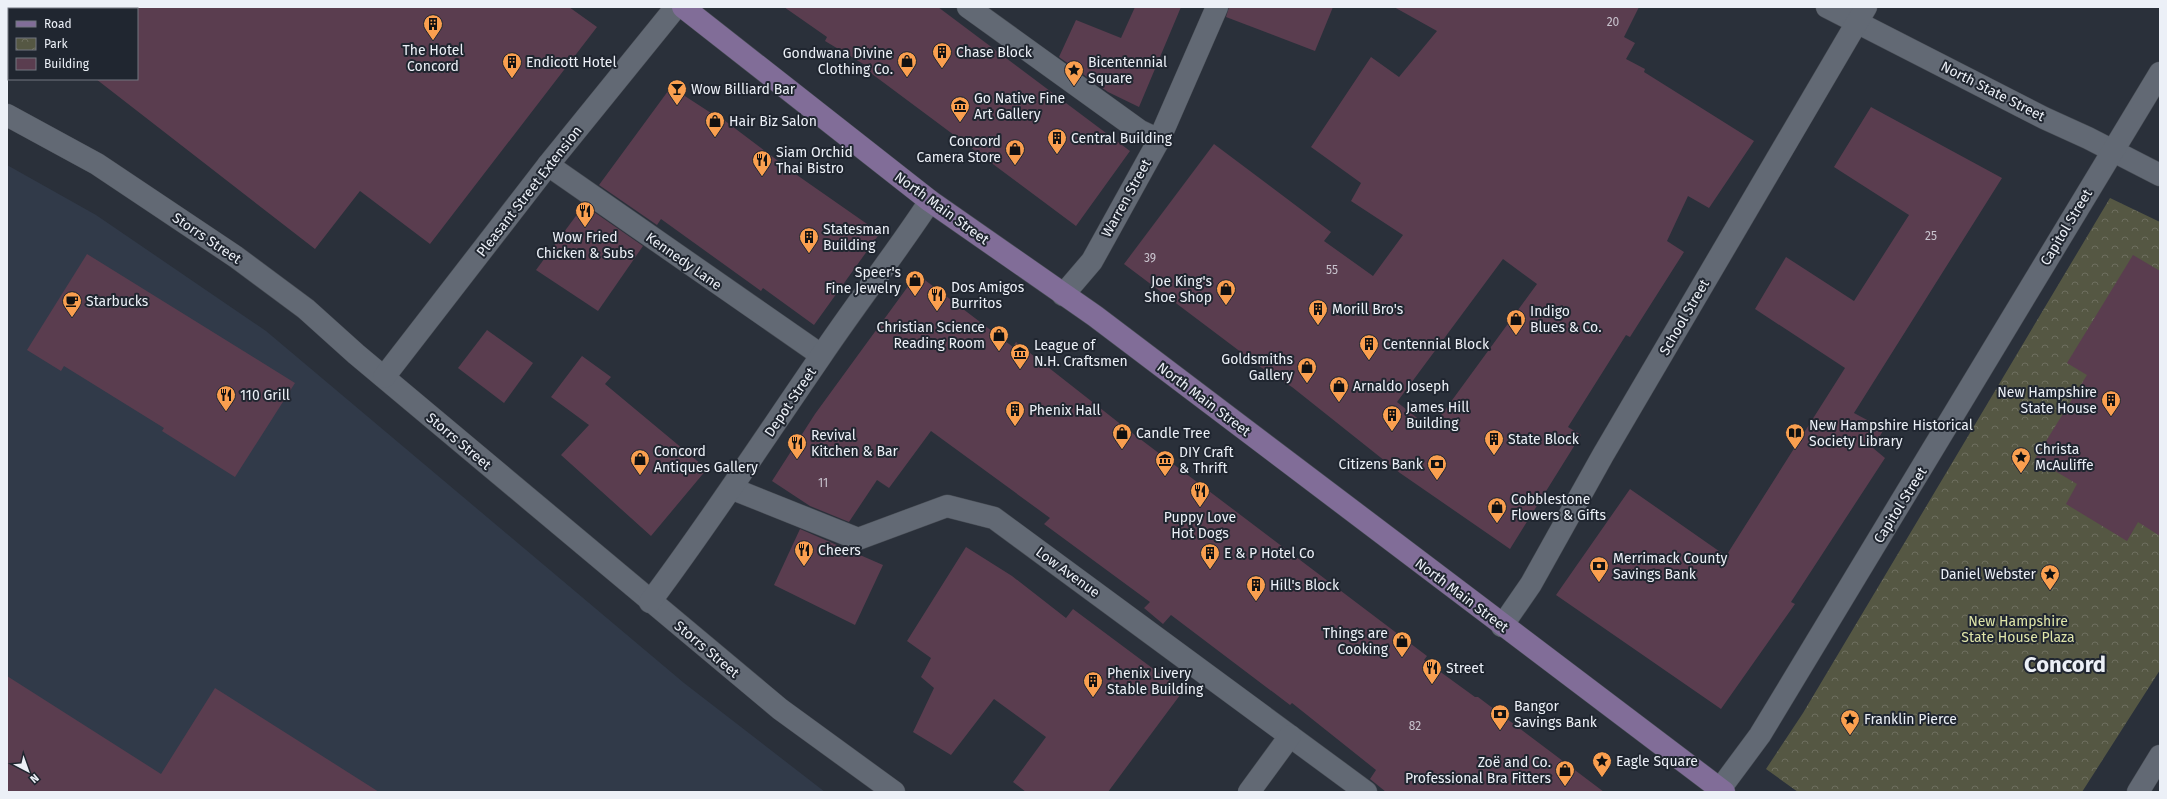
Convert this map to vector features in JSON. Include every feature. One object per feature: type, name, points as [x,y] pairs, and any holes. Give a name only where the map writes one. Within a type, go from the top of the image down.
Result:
[{"type":"main road","name":"North Main Street","points":[[682,7],[930,200],[1120,335],[1502,626],[1722,791]]},
{"type":"street","name":"Pleasant Street Extension","points":[[384,377],[548,165],[676,7]]},
{"type":"street","points":[[968,7],[1140,131],[1159,140]]},
{"type":"street","name":"Warren Street","points":[[1063,295],[1092,260],[1159,140],[1217,7]]},
{"type":"street","name":"North State Street","points":[[1827,7],[1862,15],[2044,118],[2112,150],[2160,175]]},
{"type":"street","name":"School Street","points":[[1502,626],[1531,584],[1603,455],[1862,15]]},
{"type":"street","name":"Capitol Street","points":[[1722,791],[1760,735],[1932,453],[2112,150],[2160,74]]},
{"type":"street","name":"Storrs Street","points":[[7,116],[97,164],[236,257],[306,309],[650,602],[780,709],[894,792]]},
{"type":"street","name":"Kennedy Lane","points":[[548,165],[821,355]]},
{"type":"street","name":"Depot Street","points":[[650,602],[733,489],[821,355],[901,245],[930,200]]},
{"type":"street","name":"Low Avenue","points":[[733,489],[858,539],[947,506],[994,518],[1366,792]]},
{"type":"street","points":[[1249,792],[1290,736]]},
{"type":"street","points":[[2138,792],[2160,756]]},
{"type":"shaded area","points":[[7,165],[96,215],[266,331],[684,683],[825,792],[7,792]]},
{"type":"green space","name":"New Hampshire State House Plaza","points":[[2110,198],[2160,222],[2160,670],[2082,792],[1798,792],[1766,769],[1803,713]]},
{"type":"building","points":[[569,7],[597,27],[430,244],[360,191],[315,249],[97,80],[138,80],[137,8]]},
{"type":"building","points":[[784,7],[938,7],[1130,151],[1076,226],[864,68],[865,65],[825,41],[827,37]]},
{"type":"building","points":[[1135,7],[1181,7],[1139,107],[1108,92],[1059,57],[1076,20],[1121,38]]},
{"type":"building","points":[[1229,7],[1333,7],[1315,51],[1226,17]]},
{"type":"building","points":[[1394,7],[1639,7],[1624,37],[1635,43],[1626,59],[1645,69],[1644,72],[1754,141],[1709,208],[1688,196],[1667,241],[1684,252],[1630,337],[1626,335],[1568,427],[1581,435],[1510,549],[1400,473],[1292,387],[1266,371],[1124,264],[1214,144],[1331,232],[1324,241],[1373,276],[1403,235],[1351,201],[1361,183],[1311,147],[1371,57],[1399,77],[1437,31]],"holes":[[[1503,259],[1537,284],[1431,429],[1397,402]]]},
{"type":"building","points":[[671,87],[711,113],[712,111],[794,173],[880,233],[814,325],[763,288],[761,291],[661,219],[657,225],[599,185]]},
{"type":"building","points":[[1871,107],[2002,178],[1854,413],[1884,429],[1873,448],[1885,458],[1791,602],[1795,604],[1721,709],[1556,595],[1630,489],[1726,556],[1845,368],[1755,309],[1786,257],[1854,301],[1909,215],[1834,167]]},
{"type":"building","points":[[584,205],[643,246],[598,311],[536,270]]},
{"type":"building","points":[[87,254],[295,383],[235,477],[162,431],[164,428],[64,366],[61,371],[27,350]]},
{"type":"building","name":"New Hampshire State House","points":[[2133,255],[2160,271],[2160,536],[2138,522],[2127,541],[2066,504],[2077,484],[2035,459],[2087,375],[2067,363]]},
{"type":"building","points":[[917,274],[1013,347],[1016,342],[1123,426],[1427,656],[1424,660],[1475,697],[1478,697],[1604,792],[1386,792],[1370,779],[1376,770],[1292,703],[1290,705],[1171,615],[1163,624],[1144,608],[1150,602],[1044,524],[1050,518],[931,431],[889,488],[877,480],[849,522],[810,506],[772,481],[815,414]]},
{"type":"building","points":[[487,330],[533,363],[504,403],[458,368]]},
{"type":"building","points":[[582,356],[611,377],[605,384],[707,469],[651,536],[561,455],[589,425],[551,397]]},
{"type":"building","points":[[800,529],[883,565],[855,625],[774,585]]},
{"type":"building","points":[[966,547],[1012,576],[1066,618],[1073,609],[1183,691],[1108,792],[1026,792],[1013,782],[1046,737],[994,699],[951,755],[913,732],[934,688],[921,677],[931,658],[907,641]]},
{"type":"building","points":[[7,676],[161,774],[215,688],[379,792],[7,792]]},
{"type":"place","name":"The Hotel Concord","points":[[433,41]]},
{"type":"place","name":"Chase Block","points":[[942,69]]},
{"type":"place","name":"Gondwana Divine Clothing Co.","points":[[907,78]]},
{"type":"place","name":"Endicott Hotel","points":[[512,79]]},
{"type":"place","name":"Bicentennial Square","points":[[1074,87]]},
{"type":"place","name":"Wow Billiard Bar","points":[[677,106]]},
{"type":"place","name":"Go Native Fine Art Gallery","points":[[960,123]]},
{"type":"place","name":"Hair Biz Salon","points":[[715,138]]},
{"type":"place","name":"Central Building","points":[[1057,155]]},
{"type":"place","name":"Concord Camera Store","points":[[1015,166]]},
{"type":"place","name":"Siam Orchid Thai Bistro","points":[[762,177]]},
{"type":"place","name":"Wow Fried Chicken & Subs","points":[[585,228]]},
{"type":"place","name":"Statesman Building","points":[[809,254]]},
{"type":"place","name":"Speer's Fine Jewelry","points":[[915,297]]},
{"type":"place","name":"Joe King's Shoe Shop","points":[[1226,306]]},
{"type":"place","name":"Dos Amigos Burritos","points":[[937,312]]},
{"type":"place","name":"Starbucks","points":[[72,318]]},
{"type":"place","name":"Morill Bro's","points":[[1318,326]]},
{"type":"place","name":"Indigo Blues & Co.","points":[[1516,336]]},
{"type":"place","name":"Christian Science Reading Room","points":[[999,352]]},
{"type":"place","name":"Centennial Block","points":[[1369,361]]},
{"type":"place","name":"League of N.H. Craftsmen","points":[[1020,370]]},
{"type":"place","name":"Goldsmiths Gallery","points":[[1307,384]]},
{"type":"place","name":"Arnaldo Joseph","points":[[1339,403]]},
{"type":"place","name":"110 Grill","points":[[226,412]]},
{"type":"place","name":"New Hampshire State House","points":[[2111,417]]},
{"type":"place","name":"Phenix Hall","points":[[1015,427]]},
{"type":"place","name":"James Hill Building","points":[[1392,432]]},
{"type":"place","name":"Candle Tree","points":[[1122,450]]},
{"type":"place","name":"New Hampshire Historical Society Library","points":[[1795,450]]},
{"type":"place","name":"State Block","points":[[1494,456]]},
{"type":"place","name":"Revival Kitchen & Bar","points":[[797,460]]},
{"type":"place","name":"Christa McAuliffe","points":[[2021,474]]},
{"type":"place","name":"Concord Antiques Gallery","points":[[640,476]]},
{"type":"place","name":"DIY Craft & Thrift","points":[[1165,477]]},
{"type":"place","name":"Citizens Bank","points":[[1437,481]]},
{"type":"place","name":"Puppy Love Hot Dogs","points":[[1200,508]]},
{"type":"place","name":"Cobblestone Flowers & Gifts","points":[[1497,524]]},
{"type":"place","name":"Cheers","points":[[804,567]]},
{"type":"place","name":"E & P Hotel Co","points":[[1210,570]]},
{"type":"place","name":"Merrimack County Savings Bank","points":[[1599,583]]},
{"type":"place","name":"Daniel Webster","points":[[2050,591]]},
{"type":"place","name":"Hill's Block","points":[[1256,602]]},
{"type":"place","name":"Things are Cooking","points":[[1402,658]]},
{"type":"place","name":"Street","points":[[1432,685]]},
{"type":"place","name":"Phenix Livery Stable Building","points":[[1093,698]]},
{"type":"place","name":"Bangor Savings Bank","points":[[1500,731]]},
{"type":"place","name":"Franklin Pierce","points":[[1850,736]]},
{"type":"place","name":"Eagle Square","points":[[1602,778]]},
{"type":"place","name":"Zoë and Co. Professional Bra Fitters","points":[[1565,787]]},
{"type":"district","name":"Concord","points":[[2065,664]]}]
